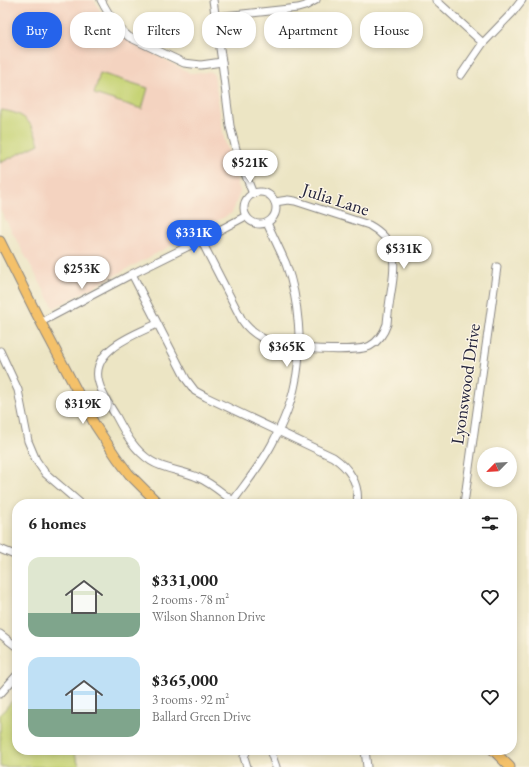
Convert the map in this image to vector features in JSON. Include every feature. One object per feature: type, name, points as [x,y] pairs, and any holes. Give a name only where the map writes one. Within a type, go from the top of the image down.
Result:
[{"type":"main road","points":[[1,247],[83,403],[107,443],[129,474],[154,499]]},
{"type":"main road","points":[[498,755],[510,767]]},
{"type":"street","points":[[101,0],[113,21],[129,38],[184,63],[201,65],[222,62]]},
{"type":"street","points":[[212,0],[213,12]]},
{"type":"street","points":[[256,12],[298,8],[316,0]]},
{"type":"street","points":[[436,0],[483,43]]},
{"type":"street","points":[[461,75],[483,43],[512,13],[522,0]]},
{"type":"street","points":[[220,48],[233,141],[252,194]]},
{"type":"street","points":[[258,192],[268,194],[275,202],[275,214],[267,223],[255,223],[246,216],[244,210],[245,203],[252,194],[258,192]]},
{"type":"street","name":"Julia Lane","points":[[202,240],[247,327],[251,331],[278,346],[356,350],[370,347],[385,330],[395,268],[393,251],[388,241],[376,229],[369,225],[295,201],[288,200],[275,202]]},
{"type":"street","points":[[41,322],[246,216]]},
{"type":"street","points":[[237,499],[260,463],[278,431],[288,408],[295,384],[299,348],[296,306],[292,285],[286,265],[267,223]]},
{"type":"street","name":"Lyonswood Drive","points":[[465,499],[497,267]]},
{"type":"street","points":[[132,274],[186,379],[195,391],[341,462],[354,480],[358,492],[357,499]]},
{"type":"street","points":[[157,324],[119,343],[106,353],[98,368],[99,384],[125,433],[133,445],[142,454],[158,466],[196,476],[229,499]]},
{"type":"street","points":[[0,351],[18,390],[28,441],[36,460],[45,473],[75,499]]},
{"type":"street","points":[[0,549],[12,554]]},
{"type":"street","points":[[0,634],[12,643]]},
{"type":"street","points":[[1,691],[12,680]]},
{"type":"street","points":[[244,755],[247,767]]},
{"type":"street","points":[[272,755],[276,767]]},
{"type":"street","points":[[366,755],[367,767]]},
{"type":"shaded area","points":[[0,0],[94,0],[101,12],[70,12],[70,48],[125,48],[125,38],[133,42],[133,48],[144,48],[190,73],[211,72],[214,75],[224,138],[240,192],[232,213],[54,308],[0,210]]},
{"type":"green space","points":[[100,73],[148,88],[142,109],[94,94]]},
{"type":"green space","points":[[2,110],[22,116],[30,124],[39,144],[0,163],[0,111]]},
{"type":"green space","points":[[12,701],[12,755],[75,755],[80,767],[0,767],[0,714]]}]
